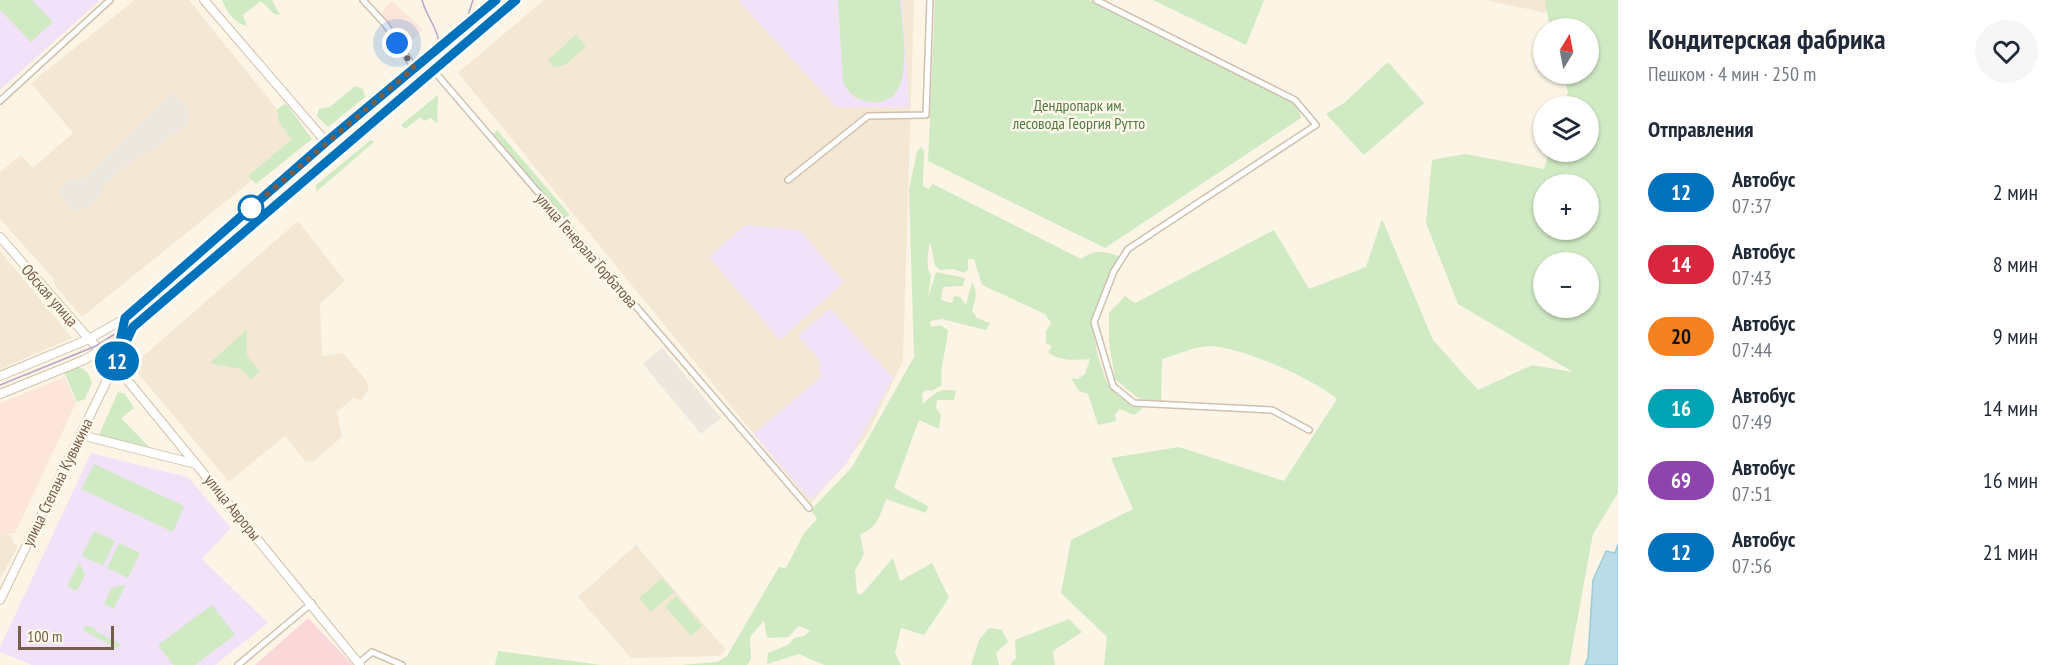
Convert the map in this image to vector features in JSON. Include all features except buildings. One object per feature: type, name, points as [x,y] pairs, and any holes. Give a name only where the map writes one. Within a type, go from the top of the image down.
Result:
[{"type":"main road","points":[[204,0],[326,142]]},
{"type":"main road","points":[[0,376],[89,339],[124,319],[326,142],[495,0]]},
{"type":"main road","points":[[0,394],[102,351],[122,338],[516,0]]},
{"type":"main road","name":"Обская улица","points":[[0,237],[102,351]]},
{"type":"main road","name":"улица Степана Кувыкина","points":[[115,365],[124,319]]},
{"type":"main road","name":"улица Степана Кувыкина","points":[[0,600],[132,328]]},
{"type":"main road","name":"улица Авроры","points":[[102,351],[360,663]]},
{"type":"main road","points":[[81,435],[198,465]]},
{"type":"street","points":[[0,101],[110,0]]},
{"type":"street","points":[[363,0],[386,25],[414,68],[434,71]]},
{"type":"street","points":[[788,180],[868,116],[926,115],[930,0]]},
{"type":"street","points":[[1096,0],[1295,100],[1316,125],[1128,249],[1114,271],[1094,322],[1113,386],[1134,403],[1195,404],[1272,410],[1309,430]]},
{"type":"street","name":"улица Генерала Горбатова","points":[[434,71],[809,508]]},
{"type":"street","points":[[238,665],[312,603]]},
{"type":"street","points":[[360,663],[372,652],[402,665]]},
{"type":"shaded area","points":[[0,0],[100,0],[0,90]]},
{"type":"shaded area","points":[[135,0],[189,0],[302,140],[82,317],[56,287],[53,278],[0,219],[0,172],[21,155],[33,168],[73,133],[31,83]]},
{"type":"shaded area","points":[[544,0],[914,0],[903,361],[867,435],[811,504],[458,73]]},
{"type":"shaded area","points":[[738,0],[902,0],[909,107],[836,107]]},
{"type":"shaded area","points":[[1485,0],[1555,0],[1546,13]]},
{"type":"shaded area","points":[[392,1],[423,30],[406,45],[379,15]]},
{"type":"shaded area","points":[[173,93],[187,106],[188,122],[157,148],[135,158],[105,185],[94,203],[86,208],[71,211],[58,191],[68,181],[85,177]]},
{"type":"shaded area","points":[[298,221],[345,281],[320,304],[322,356],[343,353],[366,380],[369,388],[362,400],[353,398],[337,412],[342,437],[313,462],[305,461],[285,436],[229,482],[132,366]]},
{"type":"shaded area","points":[[745,225],[800,230],[844,282],[780,340],[709,257]]},
{"type":"shaded area","points":[[0,251],[72,338],[0,369]]},
{"type":"shaded area","points":[[830,308],[893,378],[847,463],[813,498],[809,498],[753,434],[822,376],[819,371],[820,361],[798,336]]},
{"type":"shaded area","points":[[662,348],[721,418],[701,434],[643,364]]},
{"type":"shaded area","points":[[65,377],[76,403],[15,533],[0,535],[0,403]]},
{"type":"shaded area","points":[[91,453],[188,477],[231,528],[202,559],[268,623],[215,665],[32,665],[0,652],[0,647]]},
{"type":"shaded area","points":[[0,535],[11,535],[13,542],[18,546],[0,579]]},
{"type":"shaded area","points":[[636,545],[726,650],[719,656],[631,658],[578,597]]},
{"type":"shaded area","points":[[308,618],[353,665],[255,665]]},
{"type":"green space","points":[[0,0],[32,0],[53,22],[31,42],[0,10]]},
{"type":"green space","points":[[222,0],[272,0],[280,15],[274,14],[261,1],[243,15],[247,26],[232,17]]},
{"type":"green space","points":[[838,0],[900,0],[904,46],[902,79],[896,92],[886,100],[871,102],[861,100],[845,86]]},
{"type":"green space","name":"Дендропарк им. лесовода Георгия Рутто","points":[[935,0],[1089,0],[1298,105],[1301,118],[1105,248],[928,161]]},
{"type":"green space","points":[[1153,0],[1264,0],[1246,45]]},
{"type":"green space","points":[[1545,0],[1618,0],[1618,493],[1593,534],[1569,665],[1104,665],[1107,637],[1061,593],[1071,540],[1133,509],[1111,458],[1179,447],[1284,481],[1337,399],[1311,382],[1277,365],[1241,352],[1211,346],[1162,359],[1161,403],[1138,398],[1115,379],[1109,342],[1109,313],[1125,296],[1135,303],[1274,230],[1309,289],[1366,267],[1382,219],[1433,340],[1478,390],[1532,365],[1573,372],[1458,304],[1426,223],[1432,160],[1465,154],[1544,169],[1546,162],[1599,162],[1599,96],[1567,96],[1566,84],[1599,84],[1599,18],[1548,18]]},
{"type":"green space","points":[[576,35],[586,46],[565,65],[554,67],[548,60]]},
{"type":"green space","points":[[1388,62],[1424,103],[1364,155],[1326,114],[1344,103]]},
{"type":"green space","points":[[355,86],[363,89],[365,97],[328,127],[317,116],[319,109],[330,107]]},
{"type":"green space","points":[[438,95],[437,123],[431,118],[424,121],[420,117],[405,129],[401,125]]},
{"type":"green space","points":[[284,104],[288,106],[312,139],[256,184],[248,176],[292,139],[279,122],[277,110]]},
{"type":"green space","points":[[497,130],[570,215],[565,218],[493,134]]},
{"type":"green space","points":[[371,140],[374,142],[316,192],[316,185]]},
{"type":"green space","points":[[921,147],[924,151],[923,186],[928,189],[933,184],[1081,259],[1100,252],[1121,257],[1092,323],[1098,357],[1108,385],[1142,409],[1134,415],[1120,409],[1115,414],[1116,421],[1098,425],[1088,394],[1079,391],[1071,378],[1078,379],[1085,374],[1090,359],[1063,359],[1048,352],[1052,346],[1046,343],[1046,331],[1051,323],[1045,314],[982,285],[974,259],[968,259],[968,270],[964,273],[954,269],[940,270],[935,265],[930,242],[928,264],[931,275],[928,298],[936,272],[965,278],[963,286],[943,287],[941,300],[952,303],[954,296],[960,297],[966,305],[972,282],[976,296],[972,310],[977,318],[990,323],[986,330],[942,319],[930,321],[931,327],[940,325],[948,330],[942,385],[932,391],[925,390],[922,395],[923,404],[940,391],[956,391],[954,400],[937,400],[936,408],[941,415],[939,429],[919,420],[894,488],[928,506],[926,513],[886,499],[875,524],[860,534],[864,554],[855,571],[857,593],[861,595],[893,558],[900,581],[932,563],[949,598],[924,635],[901,628],[895,653],[901,665],[824,665],[799,654],[767,664],[768,653],[788,645],[794,638],[804,636],[810,631],[799,626],[788,637],[767,638],[764,621],[750,637],[751,659],[747,665],[680,665],[717,662],[727,656],[779,567],[786,568],[804,533],[817,519],[811,510],[852,467],[914,357],[909,189],[917,152]]},
{"type":"green space","points":[[247,329],[247,356],[260,371],[251,379],[241,369],[210,363]]},
{"type":"green space","points":[[74,367],[86,371],[92,383],[85,399],[77,402],[64,372]]},
{"type":"green space","points":[[118,392],[125,394],[134,408],[121,418],[150,448],[99,435]]},
{"type":"green space","points":[[94,464],[184,506],[173,532],[81,489]]},
{"type":"green space","points":[[94,531],[115,541],[103,566],[82,556]]},
{"type":"green space","points":[[119,543],[140,553],[128,578],[107,568]]},
{"type":"green space","points":[[79,562],[85,575],[77,591],[67,586]]},
{"type":"green space","points":[[662,578],[674,592],[651,612],[639,598]]},
{"type":"green space","points":[[125,586],[114,609],[104,604],[111,588]]},
{"type":"green space","points":[[676,596],[702,626],[691,636],[665,606]]},
{"type":"green space","points":[[212,605],[235,635],[195,665],[173,665],[158,645]]},
{"type":"green space","points":[[1069,619],[1082,632],[1053,651],[1055,665],[1010,665],[1016,658],[1015,640]]},
{"type":"green space","points":[[87,625],[122,645],[116,648],[82,630]]},
{"type":"green space","points":[[989,628],[1002,630],[1008,642],[996,653],[999,665],[971,665],[979,640]]},
{"type":"green space","points":[[498,651],[601,665],[495,665]]},
{"type":"water","points":[[1618,544],[1618,665],[1585,665],[1588,657],[1593,580],[1606,551],[1615,553]]},
{"type":"tram line","points":[[422,0],[438,38],[439,46],[433,63]]},
{"type":"tram line","points":[[0,385],[96,346],[132,323],[439,61],[460,40],[473,0]]},
{"type":"bus line","name":"12","points":[[496,0],[326,142],[125,318],[115,365],[133,327],[516,0]]},
{"type":"route","points":[[251,208],[414,68],[397,43]]}]
